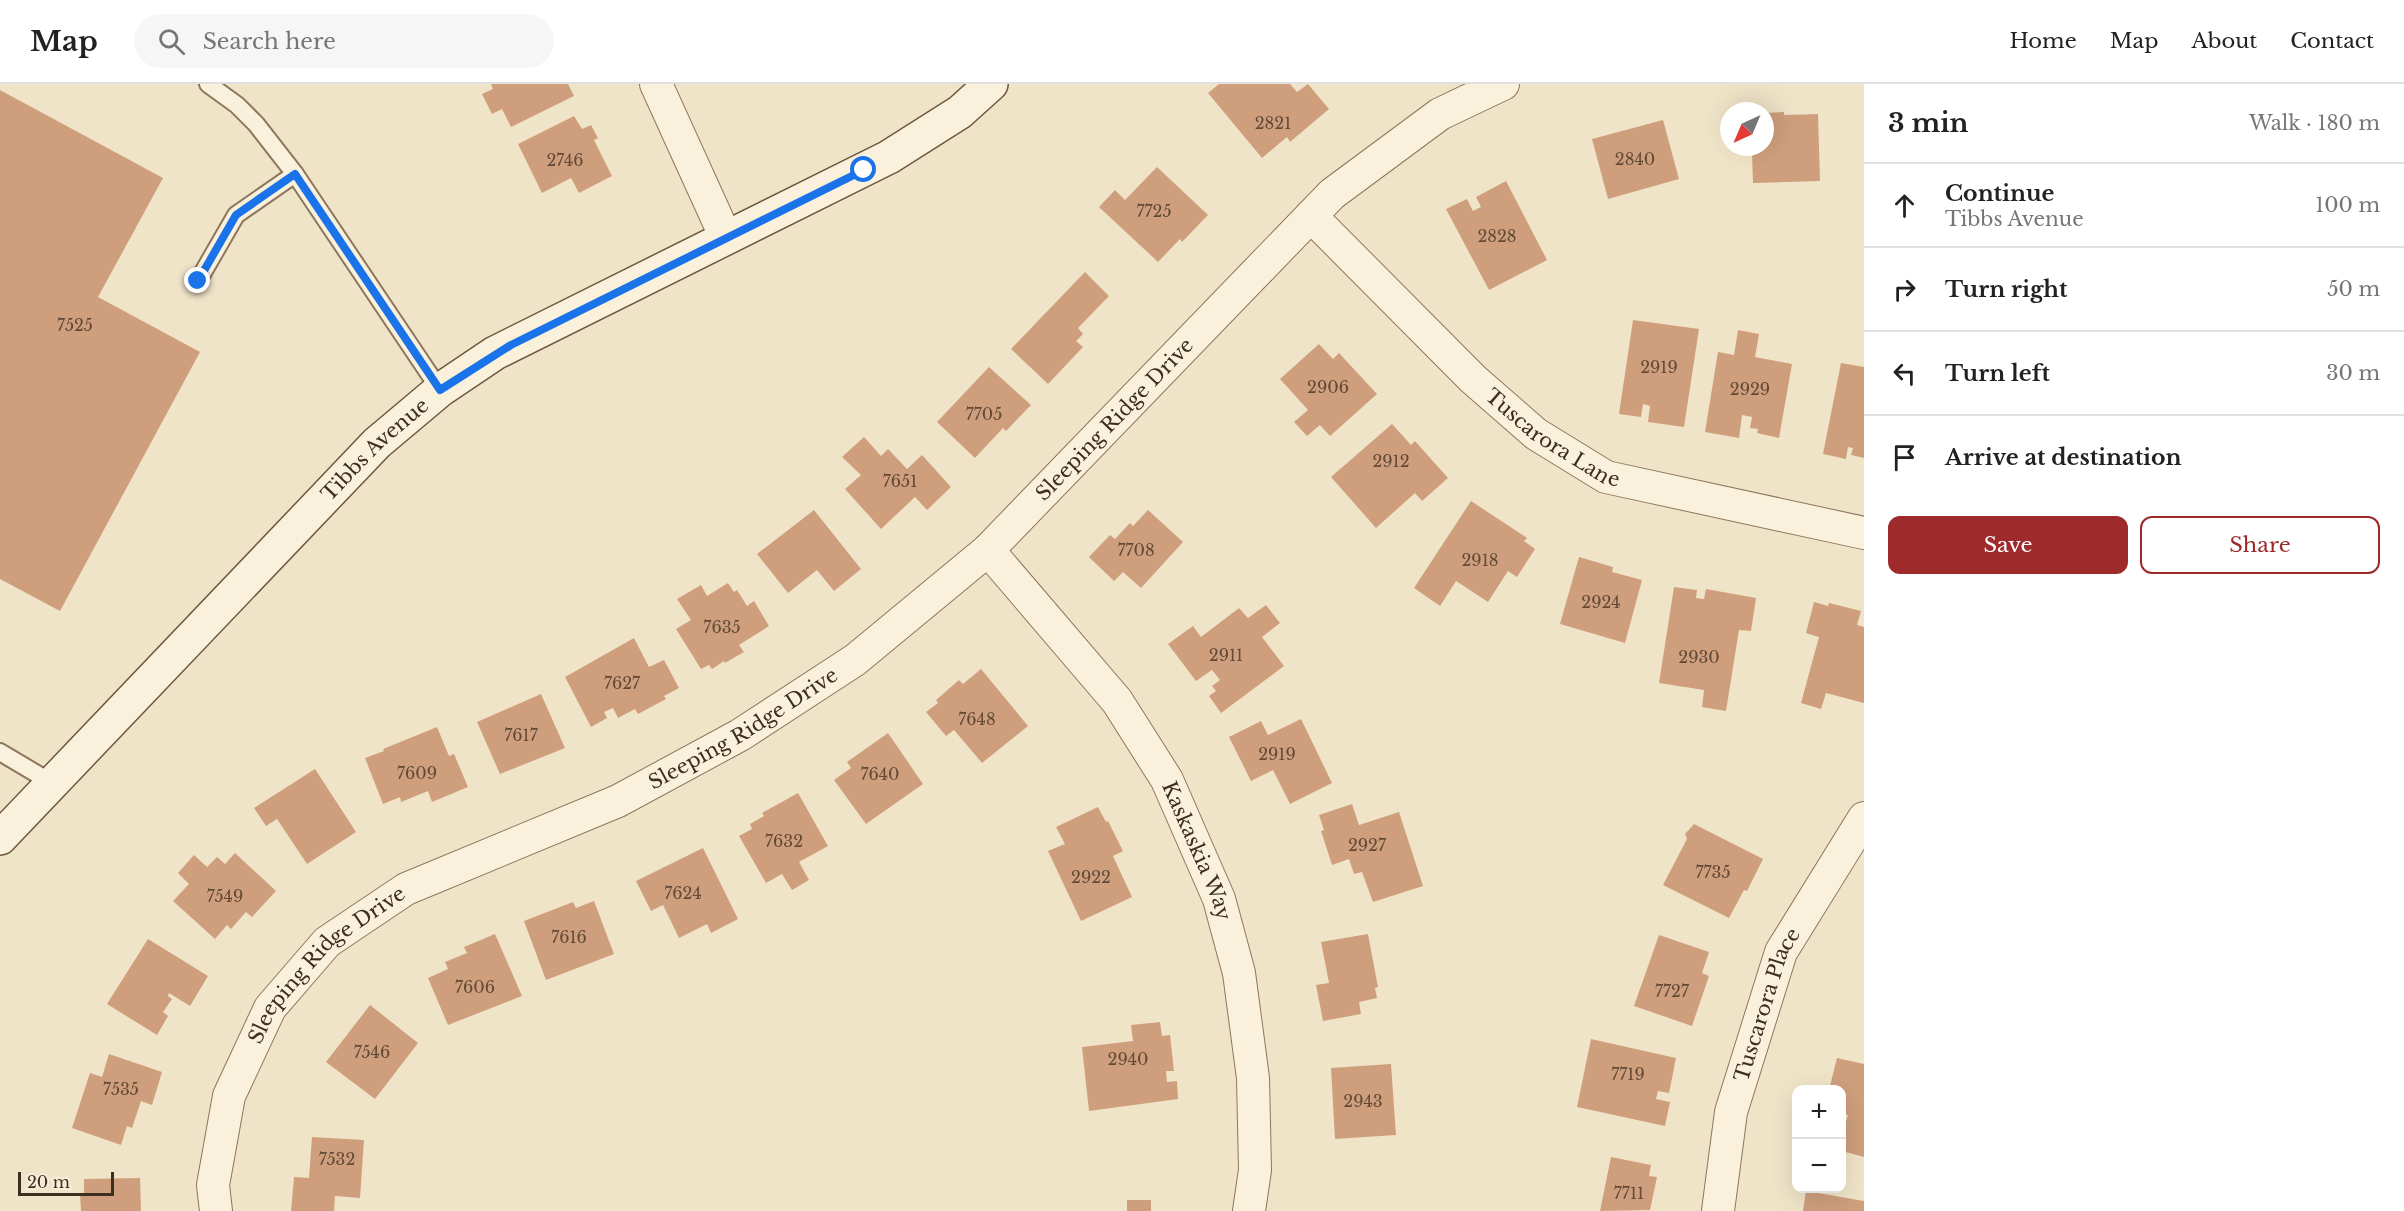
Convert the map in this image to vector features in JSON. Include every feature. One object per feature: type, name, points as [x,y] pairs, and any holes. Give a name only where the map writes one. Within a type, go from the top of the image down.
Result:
[{"type":"street","points":[[657,84],[726,238]]},
{"type":"street","name":"Tibbs Avenue","points":[[0,838],[377,443],[440,390],[503,349],[888,157],[960,112],[991,84]]},
{"type":"street","name":"Sleeping Ridge Drive","points":[[216,1211],[213,1185],[229,1096],[270,1008],[327,942],[406,889],[618,801],[740,735],[855,660],[988,550],[1332,194],[1440,114],[1503,84]]},
{"type":"street","name":"Tuscarora Lane","points":[[1311,216],[1473,379],[1536,434],[1606,477],[1864,533]]},
{"type":"street","name":"Kaskaskia Way","points":[[988,550],[1117,701],[1167,780],[1219,899],[1239,973],[1253,1078],[1255,1170],[1249,1211]]},
{"type":"street","name":"Tuscarora Place","points":[[1719,1211],[1731,1112],[1781,952],[1864,818]]},
{"type":"lane","points":[[208,84],[237,105],[256,124],[295,174],[440,390]]},
{"type":"lane","points":[[198,281],[236,215],[295,174]]},
{"type":"lane","points":[[0,752],[52,783]]},
{"type":"building","points":[[491,84],[568,84],[574,96],[511,127],[502,109],[492,114],[482,94],[493,89]]},
{"type":"building","points":[[1219,84],[1290,84],[1297,92],[1308,84],[1329,109],[1290,142],[1287,137],[1262,158],[1208,93]]},
{"type":"building","points":[[0,90],[163,178],[98,297],[200,352],[60,611],[0,579]]},
{"type":"building","points":[[1784,112],[1784,115],[1818,114],[1820,181],[1753,183],[1752,156],[1774,156],[1774,113]]},
{"type":"building","points":[[574,116],[582,129],[591,125],[598,138],[594,140],[612,176],[579,193],[571,178],[542,193],[518,144]]},
{"type":"building","points":[[1663,120],[1679,179],[1608,199],[1592,139]]},
{"type":"building","points":[[1157,167],[1208,215],[1182,242],[1180,239],[1158,262],[1099,207],[1115,190],[1125,200]]},
{"type":"building","points":[[1506,181],[1547,260],[1489,290],[1446,209],[1467,199],[1473,211],[1481,207],[1476,197]]},
{"type":"building","points":[[1085,272],[1109,296],[1078,328],[1083,334],[1076,341],[1083,347],[1048,384],[1011,349]]},
{"type":"building","points":[[1633,320],[1699,329],[1684,427],[1648,422],[1650,406],[1643,404],[1641,417],[1619,414]]},
{"type":"building","points":[[1738,330],[1759,334],[1755,357],[1792,364],[1779,438],[1757,433],[1758,429],[1750,428],[1752,417],[1742,415],[1739,438],[1705,432],[1718,352],[1734,355]]},
{"type":"building","points":[[1319,344],[1333,359],[1339,353],[1377,394],[1330,436],[1320,425],[1307,436],[1294,422],[1308,410],[1280,379]]},
{"type":"building","points":[[1841,363],[1864,367],[1864,458],[1851,455],[1853,448],[1848,447],[1846,459],[1823,454]]},
{"type":"building","points":[[989,367],[1031,405],[1006,431],[1003,428],[975,458],[937,422]]},
{"type":"building","points":[[1392,424],[1411,445],[1415,441],[1448,478],[1422,501],[1415,493],[1376,528],[1331,477]]},
{"type":"building","points":[[864,437],[881,456],[888,449],[907,469],[922,455],[951,487],[927,510],[915,497],[881,529],[845,489],[861,475],[842,457]]},
{"type":"building","points":[[1471,501],[1527,538],[1524,541],[1535,549],[1517,577],[1508,571],[1488,602],[1456,581],[1440,606],[1414,588]]},
{"type":"building","points":[[814,510],[861,569],[834,591],[817,570],[788,593],[757,554]]},
{"type":"building","points":[[1148,510],[1183,542],[1141,588],[1123,572],[1114,581],[1089,557],[1110,535],[1115,539],[1130,523],[1133,526]]},
{"type":"building","points":[[1579,557],[1613,567],[1612,572],[1642,580],[1625,643],[1560,624]]},
{"type":"building","points":[[728,583],[734,592],[737,590],[747,606],[754,601],[769,626],[739,645],[744,652],[712,669],[709,665],[701,669],[676,629],[691,620],[677,599],[701,585],[707,596]]},
{"type":"building","points":[[1674,587],[1697,590],[1696,598],[1704,599],[1706,589],[1756,598],[1751,631],[1739,630],[1726,711],[1702,707],[1704,690],[1659,683]]},
{"type":"building","points":[[1814,602],[1828,606],[1829,603],[1861,611],[1857,625],[1864,627],[1864,703],[1826,693],[1821,709],[1801,703],[1819,637],[1806,633]]},
{"type":"building","points":[[1266,605],[1280,623],[1262,637],[1284,666],[1221,713],[1209,696],[1216,691],[1212,686],[1220,680],[1212,670],[1196,681],[1168,644],[1193,626],[1201,637],[1239,608],[1248,618]]},
{"type":"building","points":[[634,638],[649,667],[664,660],[679,688],[664,696],[666,699],[638,714],[635,709],[618,718],[613,708],[604,712],[607,718],[591,727],[565,677]]},
{"type":"building","points":[[981,669],[1028,726],[982,763],[954,730],[946,736],[926,712],[938,703],[936,700],[959,680],[963,684]]},
{"type":"building","points":[[541,694],[565,748],[500,774],[477,722]]},
{"type":"building","points":[[1301,719],[1332,783],[1290,804],[1273,770],[1251,781],[1229,737],[1261,721],[1268,735]]},
{"type":"building","points":[[437,727],[449,756],[454,754],[468,787],[432,802],[428,791],[401,802],[400,797],[383,804],[365,758]]},
{"type":"building","points":[[888,733],[923,784],[866,824],[834,780],[851,768],[847,762]]},
{"type":"building","points":[[315,769],[356,832],[307,864],[277,819],[266,826],[254,808]]},
{"type":"building","points":[[798,793],[828,846],[799,862],[809,880],[792,890],[782,874],[766,883],[739,836],[752,829],[750,824],[764,816],[762,813]]},
{"type":"building","points":[[1352,804],[1359,825],[1399,812],[1423,886],[1373,902],[1362,872],[1354,874],[1349,859],[1332,865],[1321,831],[1324,830],[1319,815]]},
{"type":"building","points":[[1098,807],[1123,851],[1113,856],[1132,897],[1081,921],[1048,851],[1065,844],[1056,827]]},
{"type":"building","points":[[1694,824],[1763,859],[1747,891],[1744,890],[1729,918],[1663,885],[1687,839],[1685,834]]},
{"type":"building","points":[[703,848],[738,919],[711,933],[707,924],[679,938],[663,905],[651,911],[636,881]]},
{"type":"building","points":[[235,853],[276,891],[252,917],[246,912],[231,929],[227,925],[215,939],[173,901],[189,884],[178,873],[194,855],[207,867],[217,857],[225,864]]},
{"type":"building","points":[[594,901],[614,954],[546,980],[524,921],[573,902],[576,908]]},
{"type":"building","points":[[495,934],[522,996],[448,1025],[428,978],[448,969],[445,962],[467,953],[464,947]]},
{"type":"building","points":[[1368,934],[1378,987],[1375,988],[1377,998],[1359,1002],[1361,1014],[1323,1021],[1316,985],[1329,983],[1321,942]]},
{"type":"building","points":[[1659,935],[1709,952],[1702,973],[1709,976],[1692,1026],[1634,1006]]},
{"type":"building","points":[[148,939],[208,976],[190,1006],[169,993],[168,996],[172,999],[163,1012],[168,1016],[157,1035],[107,1004]]},
{"type":"building","points":[[370,1005],[418,1043],[375,1099],[326,1062]]},
{"type":"building","points":[[1160,1022],[1162,1036],[1170,1035],[1174,1071],[1166,1071],[1167,1082],[1177,1081],[1178,1099],[1089,1111],[1082,1047],[1133,1041],[1131,1025]]},
{"type":"building","points":[[1591,1039],[1676,1058],[1669,1093],[1658,1091],[1656,1099],[1670,1102],[1665,1126],[1577,1107]]},
{"type":"building","points":[[109,1054],[162,1072],[152,1105],[141,1101],[132,1128],[127,1126],[121,1145],[72,1128],[90,1073],[102,1077]]},
{"type":"building","points":[[1837,1058],[1864,1064],[1864,1157],[1846,1152],[1848,1115],[1846,1114],[1846,1085],[1830,1085]]},
{"type":"building","points":[[1391,1064],[1396,1135],[1335,1139],[1331,1068]]},
{"type":"building","points":[[312,1137],[364,1140],[360,1198],[335,1196],[334,1211],[291,1211],[294,1177],[309,1178]]},
{"type":"building","points":[[1611,1157],[1651,1165],[1649,1176],[1657,1177],[1650,1210],[1600,1211]]},
{"type":"building","points":[[140,1178],[141,1211],[81,1211],[80,1194],[84,1194],[84,1179]]},
{"type":"building","points":[[1806,1193],[1864,1201],[1864,1211],[1803,1211]]},
{"type":"building","points":[[1127,1200],[1151,1200],[1151,1211],[1127,1211]]},
{"type":"route","points":[[198,281],[236,215],[295,174],[440,390],[495,353],[864,170]]}]
